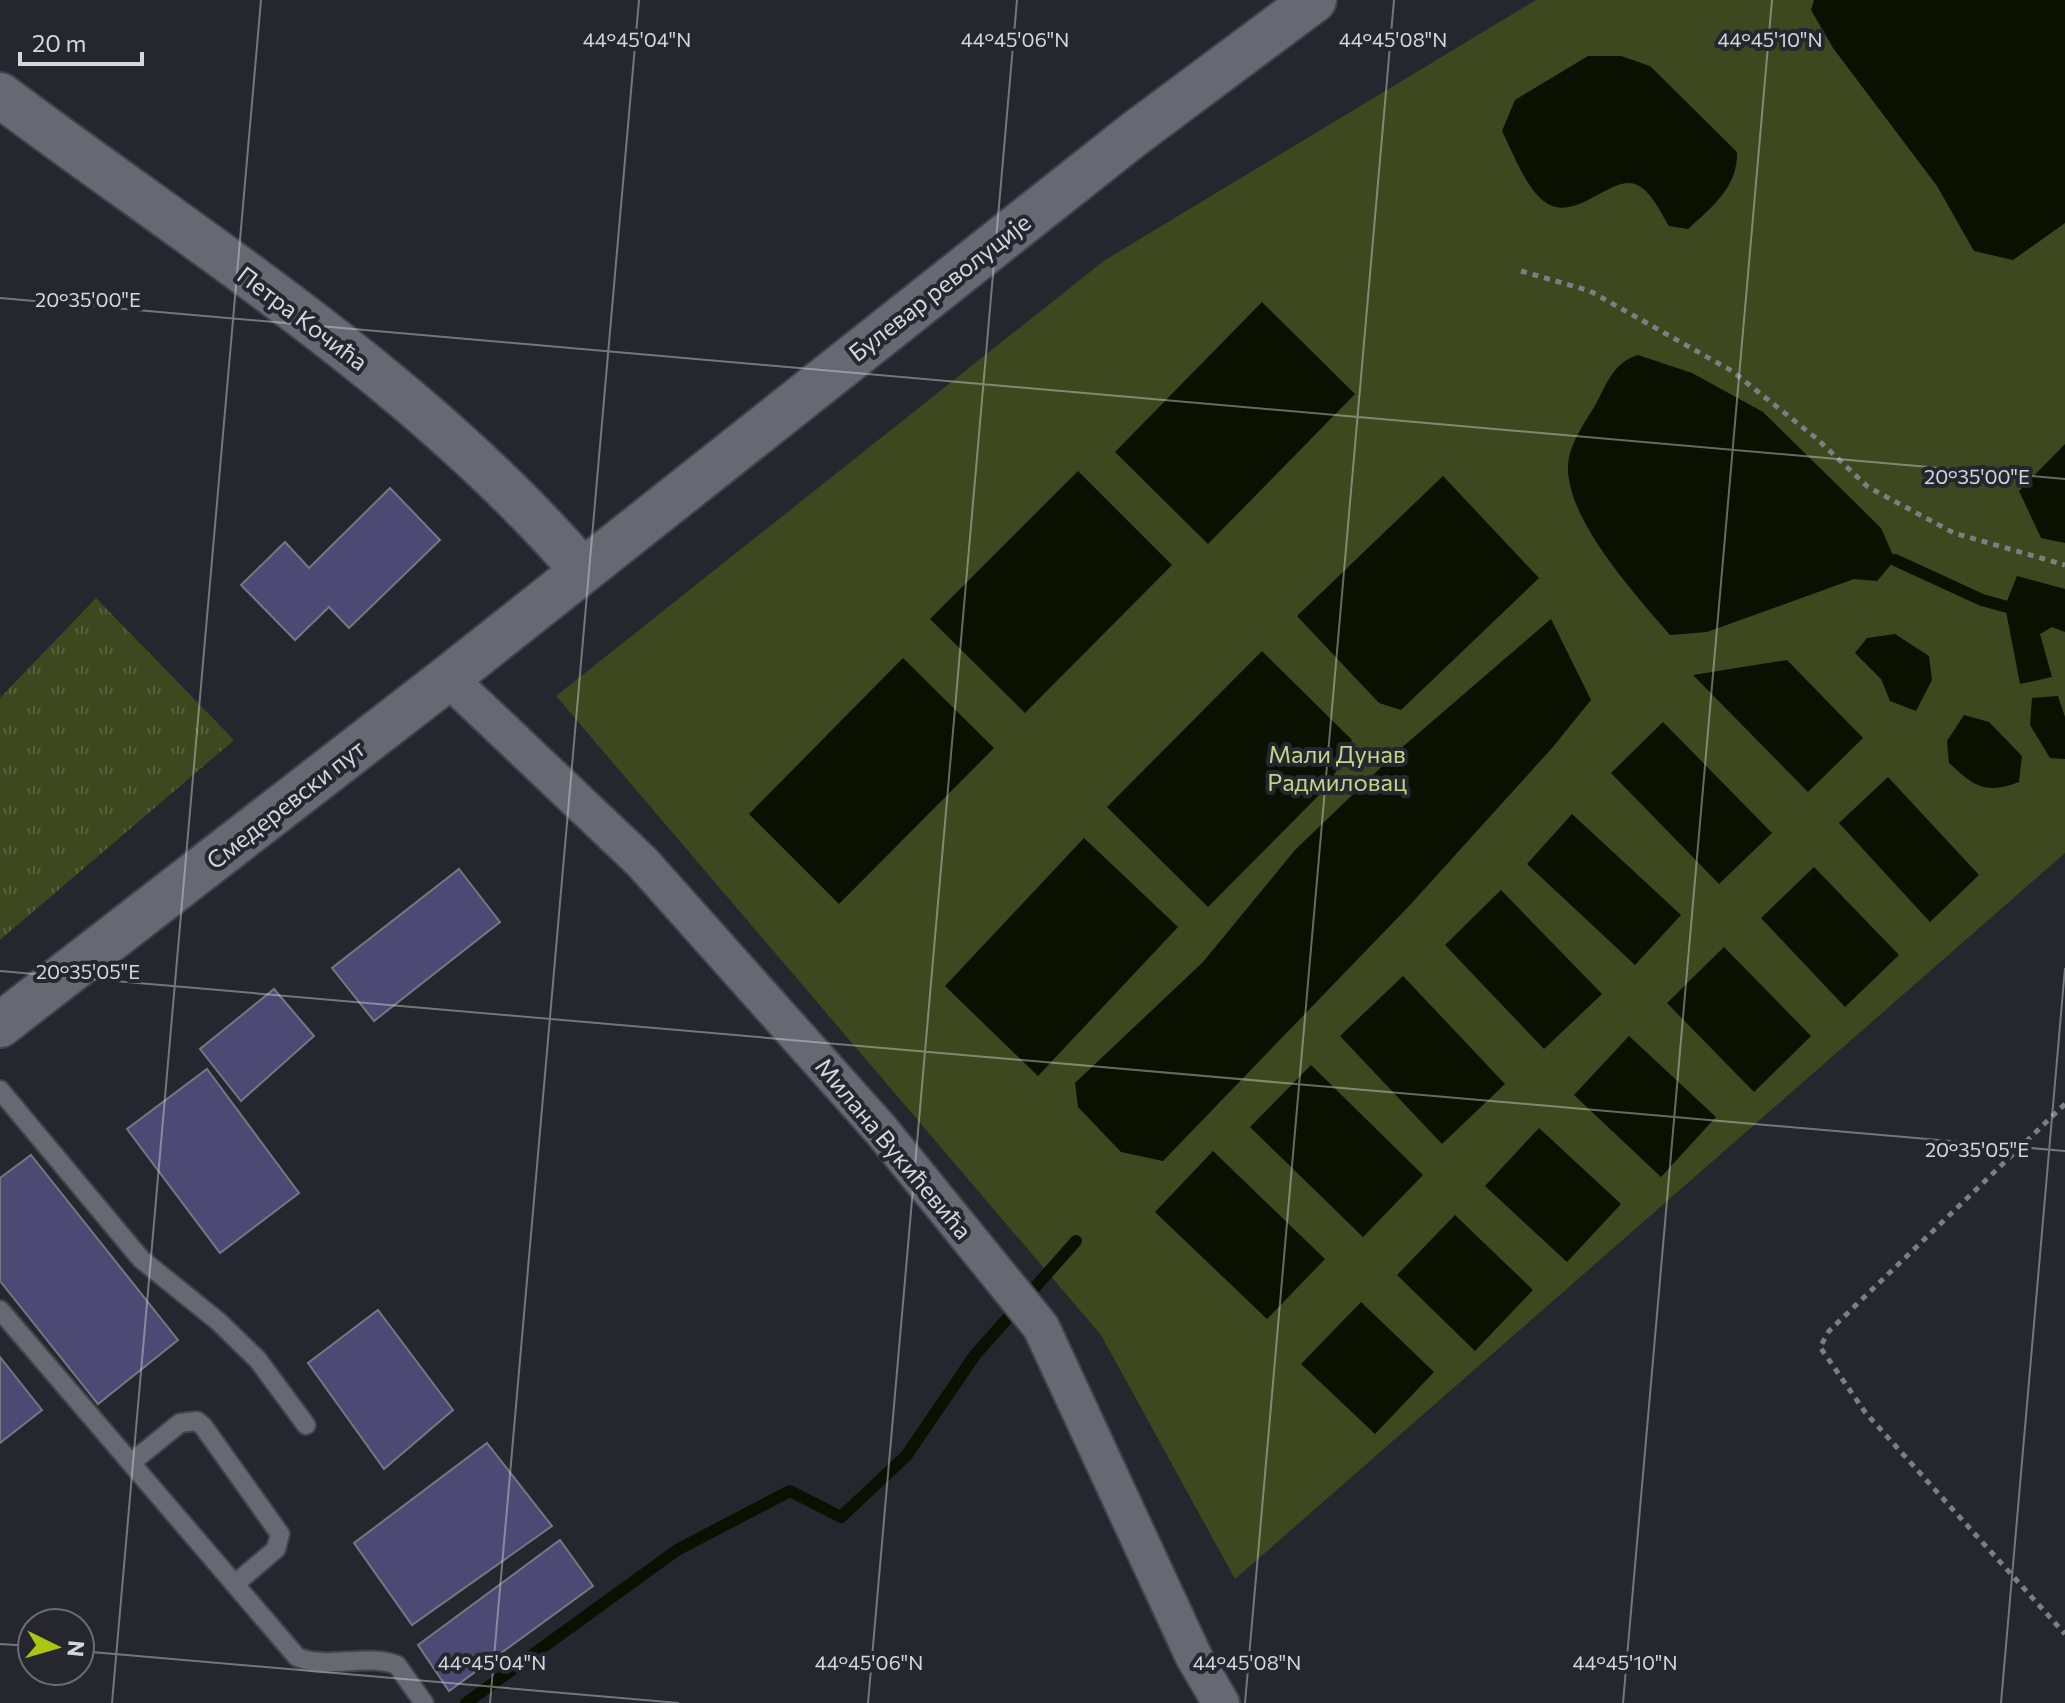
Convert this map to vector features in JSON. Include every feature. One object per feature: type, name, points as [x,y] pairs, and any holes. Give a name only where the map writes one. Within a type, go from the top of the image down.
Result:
[{"type":"main road","name":"Булевар револуције","points":[[575,575],[1133,135],[1314,0]]},
{"type":"main road","name":"Петра Кочића","points":[[0,95],[320,331],[497,477],[575,575]]},
{"type":"main road","name":"Смедеревски пут","points":[[0,1025],[448,678],[575,575]]},
{"type":"street","name":"Милана Вукићевића","points":[[448,678],[642,862],[881,1130],[1041,1327],[1194,1657],[1221,1703]]},
{"type":"lane","points":[[0,1090],[141,1259],[160,1278],[219,1322],[258,1360],[306,1425]]},
{"type":"lane","points":[[0,1310],[297,1657],[317,1663],[377,1660],[397,1665],[424,1703]]},
{"type":"lane","points":[[132,1462],[180,1423],[197,1421],[203,1426],[280,1534],[276,1549],[235,1584]]},
{"type":"path","points":[[1521,271],[1590,291],[1732,371],[1816,438],[1868,487],[1954,533],[2065,565]]},
{"type":"path","points":[[2065,1104],[1829,1331],[1820,1347],[1865,1412],[2065,1634]]},
{"type":"green space","name":"Мали Дунав Радмиловац","points":[[1536,0],[2065,0],[2065,853],[1235,1579],[1101,1335],[556,696],[1105,260]]},
{"type":"green space","points":[[96,598],[234,740],[0,940],[0,698]]},
{"type":"shaded area","points":[[1814,0],[2065,0],[2065,223],[2013,260],[1974,251],[1937,186],[1833,48],[1811,10]]},
{"type":"shaded area","points":[[1588,56],[1621,56],[1650,66],[1737,152],[1728,186],[1688,229],[1669,226],[1650,196],[1635,184],[1624,183],[1589,200],[1563,208],[1551,205],[1538,196],[1523,174],[1502,131],[1515,100]]},
{"type":"shaded area","points":[[1262,302],[1355,394],[1208,544],[1115,452]]},
{"type":"shaded area","points":[[1638,355],[1692,373],[1763,412],[1881,528],[1895,560],[1877,581],[1854,579],[1707,632],[1670,635],[1602,550],[1574,499],[1568,475],[1572,447],[1608,381],[1617,368]]},
{"type":"shaded area","points":[[2065,444],[2065,543],[2041,538],[2019,491]]},
{"type":"shaded area","points":[[1078,471],[1172,565],[1025,713],[930,619]]},
{"type":"shaded area","points":[[1443,476],[1539,578],[1401,710],[1379,703],[1297,616]]},
{"type":"shaded area","points":[[2017,576],[2065,589],[2065,632],[2052,627],[2040,634],[2052,677],[2020,684],[2005,606]]},
{"type":"shaded area","points":[[1551,619],[1591,700],[1552,748],[1410,905],[1163,1161],[1121,1152],[1078,1107],[1075,1083],[1203,962],[1295,850],[1399,750]]},
{"type":"shaded area","points":[[1895,634],[1929,656],[1932,680],[1916,711],[1890,701],[1881,679],[1855,653],[1867,638]]},
{"type":"shaded area","points":[[1262,651],[1352,740],[1329,785],[1208,907],[1107,807]]},
{"type":"shaded area","points":[[903,658],[994,748],[839,904],[749,814]]},
{"type":"shaded area","points":[[1787,660],[1863,738],[1808,792],[1693,675]]},
{"type":"shaded area","points":[[2058,696],[2065,717],[2065,759],[2050,758],[2030,725],[2032,698]]},
{"type":"shaded area","points":[[1964,715],[1989,722],[2022,756],[2019,782],[1997,788],[1980,786],[1949,763],[1947,741]]},
{"type":"shaded area","points":[[1663,722],[1772,833],[1719,884],[1611,773]]},
{"type":"shaded area","points":[[1888,777],[1979,875],[1930,922],[1839,823]]},
{"type":"shaded area","points":[[1572,814],[1681,915],[1635,965],[1527,864]]},
{"type":"shaded area","points":[[1084,838],[1178,927],[1038,1076],[945,986]]},
{"type":"shaded area","points":[[1814,867],[1899,955],[1845,1007],[1761,918]]},
{"type":"shaded area","points":[[1501,890],[1602,994],[1544,1049],[1445,945]]},
{"type":"shaded area","points":[[1724,947],[1811,1036],[1754,1092],[1667,1003]]},
{"type":"shaded area","points":[[1403,976],[1505,1084],[1442,1144],[1340,1036]]},
{"type":"shaded area","points":[[1629,1036],[1716,1117],[1661,1177],[1574,1095]]},
{"type":"shaded area","points":[[1311,1065],[1423,1175],[1363,1237],[1250,1127]]},
{"type":"shaded area","points":[[1539,1128],[1621,1204],[1567,1262],[1485,1186]]},
{"type":"shaded area","points":[[1213,1151],[1325,1259],[1267,1319],[1155,1212]]},
{"type":"shaded area","points":[[1455,1215],[1533,1290],[1475,1351],[1397,1275]]},
{"type":"shaded area","points":[[1361,1302],[1434,1372],[1375,1434],[1301,1364]]},
{"type":"building","points":[[390,488],[440,540],[349,628],[329,607],[295,640],[241,585],[285,542],[309,568]]},
{"type":"building","points":[[459,869],[500,922],[374,1021],[332,968]]},
{"type":"building","points":[[274,989],[314,1036],[241,1101],[200,1049]]},
{"type":"building","points":[[207,1069],[299,1193],[220,1253],[127,1129]]},
{"type":"building","points":[[31,1155],[178,1340],[98,1404],[0,1281],[0,1178]]},
{"type":"building","points":[[378,1310],[453,1410],[384,1469],[308,1363]]},
{"type":"building","points":[[0,1357],[42,1410],[0,1443]]},
{"type":"building","points":[[487,1443],[552,1526],[412,1625],[354,1543]]},
{"type":"building","points":[[560,1540],[593,1586],[449,1691],[418,1645]]},
{"type":"waterway","points":[[1895,560],[1982,600],[2018,610]]},
{"type":"waterway","points":[[466,1703],[677,1550],[790,1491],[841,1517],[906,1456],[975,1355],[1076,1241]]}]
